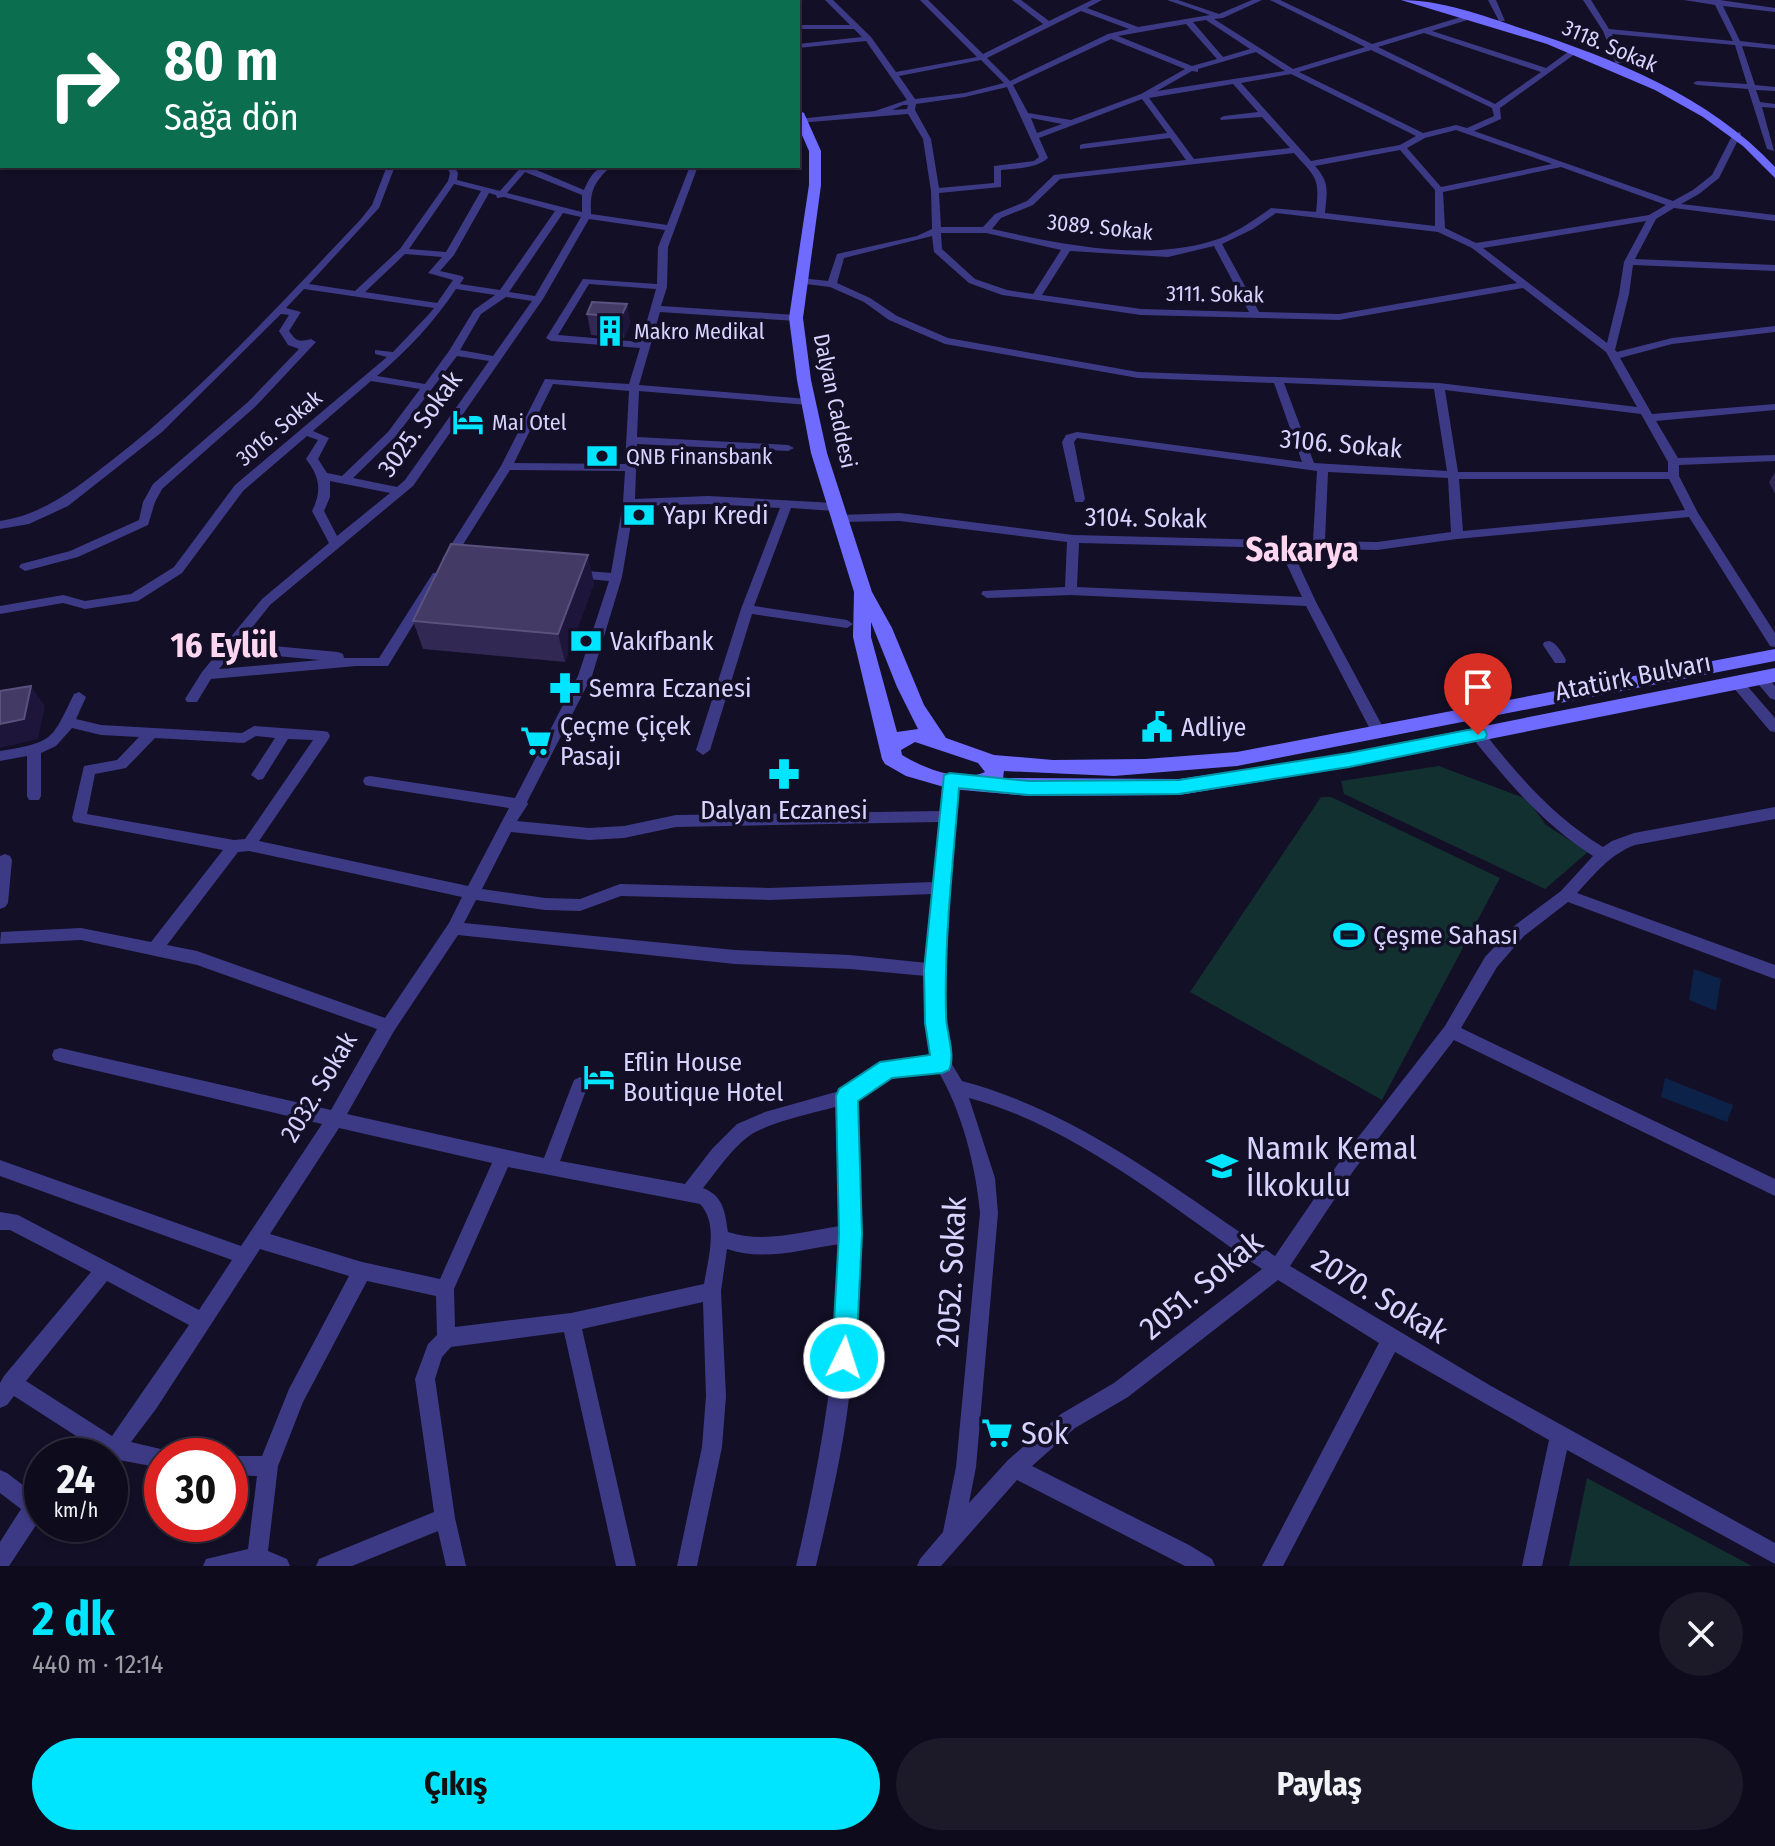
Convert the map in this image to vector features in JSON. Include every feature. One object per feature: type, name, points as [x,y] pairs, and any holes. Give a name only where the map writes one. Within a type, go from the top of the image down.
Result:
[{"type":"main road","name":"3118. Sokak","points":[[1406,0],[1471,16],[1575,51],[1670,93],[1737,134],[1757,151],[1775,174]]},
{"type":"main road","name":"3118. Sokak","points":[[1430,0],[1502,19],[1619,62],[1711,107],[1773,151]]},
{"type":"main road","name":"Dalyan Caddesi","points":[[800,119],[815,151],[815,185],[796,318],[808,402],[836,513],[863,592]]},
{"type":"main road","points":[[863,592],[875,608],[905,688],[939,742]]},
{"type":"main road","points":[[863,592],[862,637],[891,747]]},
{"type":"main road","name":"Atatürk Bulvarı","points":[[1768,676],[1349,760],[1179,787],[1029,788],[950,780],[892,759],[891,747],[903,737],[915,735],[991,762],[1044,769],[1163,767],[1237,759],[1775,655]]},
{"type":"main road","points":[[978,783],[993,778],[995,770],[991,762]]},
{"type":"street","points":[[829,0],[868,39],[894,75],[927,139],[938,230]]},
{"type":"street","points":[[924,0],[1009,84],[1044,158],[1036,163],[997,168],[998,185],[935,191]]},
{"type":"street","points":[[1016,0],[1049,25]]},
{"type":"street","points":[[894,75],[981,58],[1098,0]]},
{"type":"street","points":[[1171,0],[1220,16]]},
{"type":"street","points":[[800,119],[877,113],[1009,84],[1111,36],[1220,16],[1258,0]]},
{"type":"street","points":[[1274,0],[1496,107]]},
{"type":"street","points":[[1492,0],[1502,19]]},
{"type":"street","points":[[1587,0],[1607,31],[1619,62]]},
{"type":"street","points":[[1688,0],[1775,10]]},
{"type":"street","points":[[1717,2],[1738,44],[1773,151]]},
{"type":"street","points":[[1082,9],[1137,29]]},
{"type":"street","points":[[1144,96],[1292,72],[1471,16]]},
{"type":"street","points":[[1207,18],[1292,72],[1422,136]]},
{"type":"street","points":[[1187,20],[1222,60]]},
{"type":"street","points":[[800,27],[855,27]]},
{"type":"street","points":[[1425,31],[1546,71]]},
{"type":"street","points":[[1607,31],[1775,47]]},
{"type":"street","points":[[1111,36],[1190,69],[1234,80],[1321,178],[1320,216]]},
{"type":"street","points":[[800,46],[868,39]]},
{"type":"street","points":[[1034,137],[1144,96],[1190,69],[1255,50]]},
{"type":"street","points":[[1496,107],[1575,51]]},
{"type":"street","points":[[1697,83],[1775,89]]},
{"type":"street","points":[[1144,96],[1191,161]]},
{"type":"street","points":[[1758,104],[1775,106]]},
{"type":"street","points":[[1469,130],[1498,117],[1496,107]]},
{"type":"street","points":[[1224,118],[1266,114]]},
{"type":"street","points":[[1025,115],[1073,123]]},
{"type":"street","points":[[1309,164],[1402,147],[1422,136],[1456,127],[1683,208],[1775,218]]},
{"type":"street","points":[[1475,246],[1652,217],[1696,192],[1716,176],[1737,134]]},
{"type":"street","points":[[1083,147],[1172,135]]},
{"type":"street","points":[[1402,147],[1439,190],[1440,229]]},
{"type":"street","points":[[986,230],[998,216],[1030,203],[1057,177],[1294,150]]},
{"type":"street","points":[[1439,190],[1565,164]]},
{"type":"street","points":[[0,535],[73,497],[158,430],[278,311],[376,206],[390,168]]},
{"type":"street","points":[[357,294],[403,251],[452,181],[454,173],[451,168]]},
{"type":"street","points":[[500,196],[524,168],[586,194]]},
{"type":"street","points":[[585,168],[595,176]]},
{"type":"street","points":[[586,216],[586,194],[595,176],[605,168]]},
{"type":"street","name":"2032. Sokak","points":[[122,1438],[335,1119],[388,1026],[454,928],[585,676],[616,577],[629,503],[634,386],[662,287],[663,247],[693,168]]},
{"type":"street","points":[[452,181],[586,216],[668,228]]},
{"type":"street","points":[[485,192],[449,255],[433,273],[459,278],[454,286],[538,299]]},
{"type":"street","points":[[346,478],[392,434],[454,352],[477,312],[502,295],[560,210]]},
{"type":"street","name":"3089. Sokak","points":[[832,284],[840,256],[920,238],[938,230],[986,230],[1067,248],[1168,254],[1217,243],[1250,227],[1274,210],[1440,229],[1475,246],[1612,353]]},
{"type":"street","name":"3025. Sokak","points":[[192,699],[207,675],[266,602],[401,491],[538,299],[586,216]]},
{"type":"street","points":[[1652,217],[1629,262],[1612,353],[1674,462],[1673,476],[1692,513],[1775,643]]},
{"type":"street","name":"3111. Sokak","points":[[938,230],[937,250],[972,281],[1005,293],[1141,312],[1339,317],[1524,285]]},
{"type":"street","points":[[1217,243],[1256,315]]},
{"type":"street","points":[[1036,297],[1067,248]]},
{"type":"street","points":[[403,251],[449,255]]},
{"type":"street","points":[[1629,262],[1775,268]]},
{"type":"street","points":[[645,345],[551,338],[586,281],[662,287]]},
{"type":"street","points":[[801,281],[832,284],[921,332],[982,350],[1138,375],[1368,381],[1439,386],[1646,414],[1775,407]]},
{"type":"street","points":[[301,286],[440,306]]},
{"type":"street","name":"3016. Sokak","points":[[0,610],[63,599],[85,605],[134,598],[178,570],[239,488],[395,356],[454,286]]},
{"type":"street","points":[[656,309],[796,318]]},
{"type":"street","points":[[25,567],[74,554],[144,522],[157,487],[252,404],[311,342],[300,346],[292,343],[284,331],[296,312],[278,311]]},
{"type":"street","points":[[1612,353],[1672,341],[1775,329]]},
{"type":"street","points":[[379,352],[395,356]]},
{"type":"street","points":[[454,352],[494,359]]},
{"type":"street","points":[[369,378],[425,387]]},
{"type":"street","points":[[231,647],[383,663],[507,466],[549,381],[808,402]]},
{"type":"street","points":[[1278,381],[1309,466]]},
{"type":"street","points":[[1439,386],[1453,475],[1457,535]]},
{"type":"street","points":[[304,432],[324,438],[312,459],[324,476],[326,488],[318,511],[336,545]]},
{"type":"street","name":"3106. Sokak","points":[[1079,499],[1068,442],[1073,436],[1323,468],[1453,475],[1673,476]]},
{"type":"street","points":[[631,440],[788,448]]},
{"type":"street","points":[[1674,462],[1775,458]]},
{"type":"street","points":[[507,466],[630,468]]},
{"type":"street","points":[[1319,547],[1323,468]]},
{"type":"street","points":[[324,476],[401,491]]},
{"type":"street","name":"3104. Sokak","points":[[629,503],[708,500],[924,519],[1073,539],[1319,547],[1377,546],[1457,535],[1692,513]]},
{"type":"street","points":[[703,750],[747,609],[786,506]]},
{"type":"street","points":[[0,525],[25,521]]},
{"type":"street","points":[[1071,591],[1073,539]]},
{"type":"street","points":[[1284,546],[1378,731]]},
{"type":"street","points":[[444,564],[460,565]]},
{"type":"street","points":[[569,574],[616,577]]},
{"type":"street","points":[[987,594],[1071,591],[1310,602]]},
{"type":"street","points":[[747,609],[847,624]]},
{"type":"street","points":[[1549,645],[1560,660]]},
{"type":"street","points":[[207,675],[356,661]]},
{"type":"street","points":[[1768,676],[1775,695]]},
{"type":"street","points":[[1737,683],[1775,727]]},
{"type":"street","points":[[0,756],[48,748],[70,723],[79,697]]},
{"type":"street","points":[[70,723],[101,730],[244,738],[254,731],[323,736],[242,846],[155,949]]},
{"type":"street","points":[[153,732],[121,764],[89,770],[79,818],[242,846],[470,893],[545,904],[580,905],[620,890],[769,894],[939,888]]},
{"type":"street","points":[[258,775],[284,734]]},
{"type":"street","points":[[1478,735],[1542,812],[1567,833],[1603,855]]},
{"type":"street","points":[[34,751],[34,796]]},
{"type":"street","name":"2052. Sokak","points":[[950,780],[934,970],[936,1023],[942,1063],[957,1087],[986,1178],[989,1213],[966,1467],[953,1536]]},
{"type":"street","points":[[370,781],[521,804]]},
{"type":"street","name":"2051. Sokak","points":[[927,1566],[1015,1467],[1068,1421],[1121,1390],[1277,1269],[1348,1164],[1451,1031],[1491,962],[1519,931],[1566,895],[1603,855],[1617,845],[1634,839],[1775,813]]},
{"type":"street","points":[[507,826],[589,834],[624,832],[676,821],[946,816]]},
{"type":"street","points":[[0,903],[5,860]]},
{"type":"street","points":[[1566,895],[1775,972]]},
{"type":"street","points":[[454,928],[720,955],[934,970]]},
{"type":"street","points":[[0,935],[81,934],[197,958],[388,1026]]},
{"type":"street","points":[[1451,1031],[1775,1188]]},
{"type":"street","points":[[60,1055],[503,1159],[705,1197],[716,1208],[720,1238],[712,1291],[716,1396],[712,1447],[687,1566]]},
{"type":"street","points":[[689,1193],[718,1155],[743,1130],[765,1120],[847,1096],[888,1069],[942,1063]]},
{"type":"street","points":[[549,1168],[580,1085]]},
{"type":"street","name":"2070. Sokak","points":[[957,1087],[1008,1102],[1082,1140],[1180,1200],[1277,1269],[1391,1340],[1775,1554]]},
{"type":"street","points":[[806,1566],[837,1419],[844,1358],[850,1234],[847,1096]]},
{"type":"street","points":[[456,1566],[445,1518],[425,1379],[435,1351],[446,1338],[445,1289],[503,1159]]},
{"type":"street","points":[[0,1168],[245,1256]]},
{"type":"street","points":[[0,1221],[12,1221],[201,1321]]},
{"type":"street","points":[[720,1238],[735,1246],[752,1247],[850,1234]]},
{"type":"street","points":[[256,1239],[362,1271],[445,1289]]},
{"type":"street","points":[[88,1438],[6,1390],[105,1269]]},
{"type":"street","points":[[257,1557],[268,1466],[296,1396],[362,1271]]},
{"type":"street","points":[[446,1338],[571,1322],[712,1291]]},
{"type":"street","points":[[571,1322],[626,1566]]},
{"type":"street","points":[[1272,1566],[1391,1340]]},
{"type":"street","points":[[1532,1566],[1560,1435]]},
{"type":"street","points":[[248,1465],[268,1466]]},
{"type":"street","points":[[1015,1467],[1056,1493],[1166,1543],[1205,1566]]},
{"type":"street","points":[[0,1480],[24,1496]]},
{"type":"street","points":[[326,1566],[445,1518]]},
{"type":"street","points":[[0,1561],[24,1526]]},
{"type":"street","points":[[213,1566],[257,1557],[280,1566]]},
{"type":"green space","points":[[1439,766],[1527,799],[1546,825],[1588,852],[1545,889],[1344,794],[1341,781]]},
{"type":"green space","name":"Çeşme Sahası","points":[[1321,797],[1331,797],[1500,878],[1382,1100],[1190,992]]},
{"type":"green space","points":[[1587,1478],[1752,1566],[1569,1566]]},
{"type":"water","points":[[1694,969],[1721,979],[1716,1011],[1689,1000]]},
{"type":"water","points":[[1665,1078],[1733,1105],[1727,1122],[1661,1097]]},
{"type":"building","points":[[592,302],[627,304],[621,317],[587,314]]},
{"type":"building","points":[[451,544],[588,555],[558,634],[413,621]]},
{"type":"building","points":[[31,686],[24,719],[0,724],[0,691]]},
{"type":"place","name":"Makro Medikal","points":[[610,331]]},
{"type":"place","name":"Mai Otel","points":[[468,422]]},
{"type":"place","name":"QNB Finansbank","points":[[602,456]]},
{"type":"place","name":"Yapı Kredi","points":[[639,515]]},
{"type":"place","name":"Vakıfbank","points":[[586,641]]},
{"type":"place","name":"Semra Eczanesi","points":[[565,688]]},
{"type":"place","name":"Adliye","points":[[1157,727]]},
{"type":"place","name":"Çeçme Çiçek Pasajı","points":[[536,741]]},
{"type":"place","name":"Dalyan Eczanesi","points":[[784,774]]},
{"type":"place","name":"Çeşme Sahası","points":[[1349,935]]},
{"type":"place","name":"Eflin House Boutique Hotel","points":[[599,1077]]},
{"type":"place","name":"Namık Kemal İlkokulu","points":[[1222,1166]]},
{"type":"place","name":"Sok","points":[[997,1433]]},
{"type":"district","name":"Sakarya","points":[[1302,549]]},
{"type":"district","name":"16 Eylül","points":[[224,645]]},
{"type":"route","points":[[844,1358],[850,1234],[847,1096],[888,1069],[942,1063],[936,1023],[934,970],[950,780],[1029,788],[1179,787],[1349,760],[1478,735]]}]
